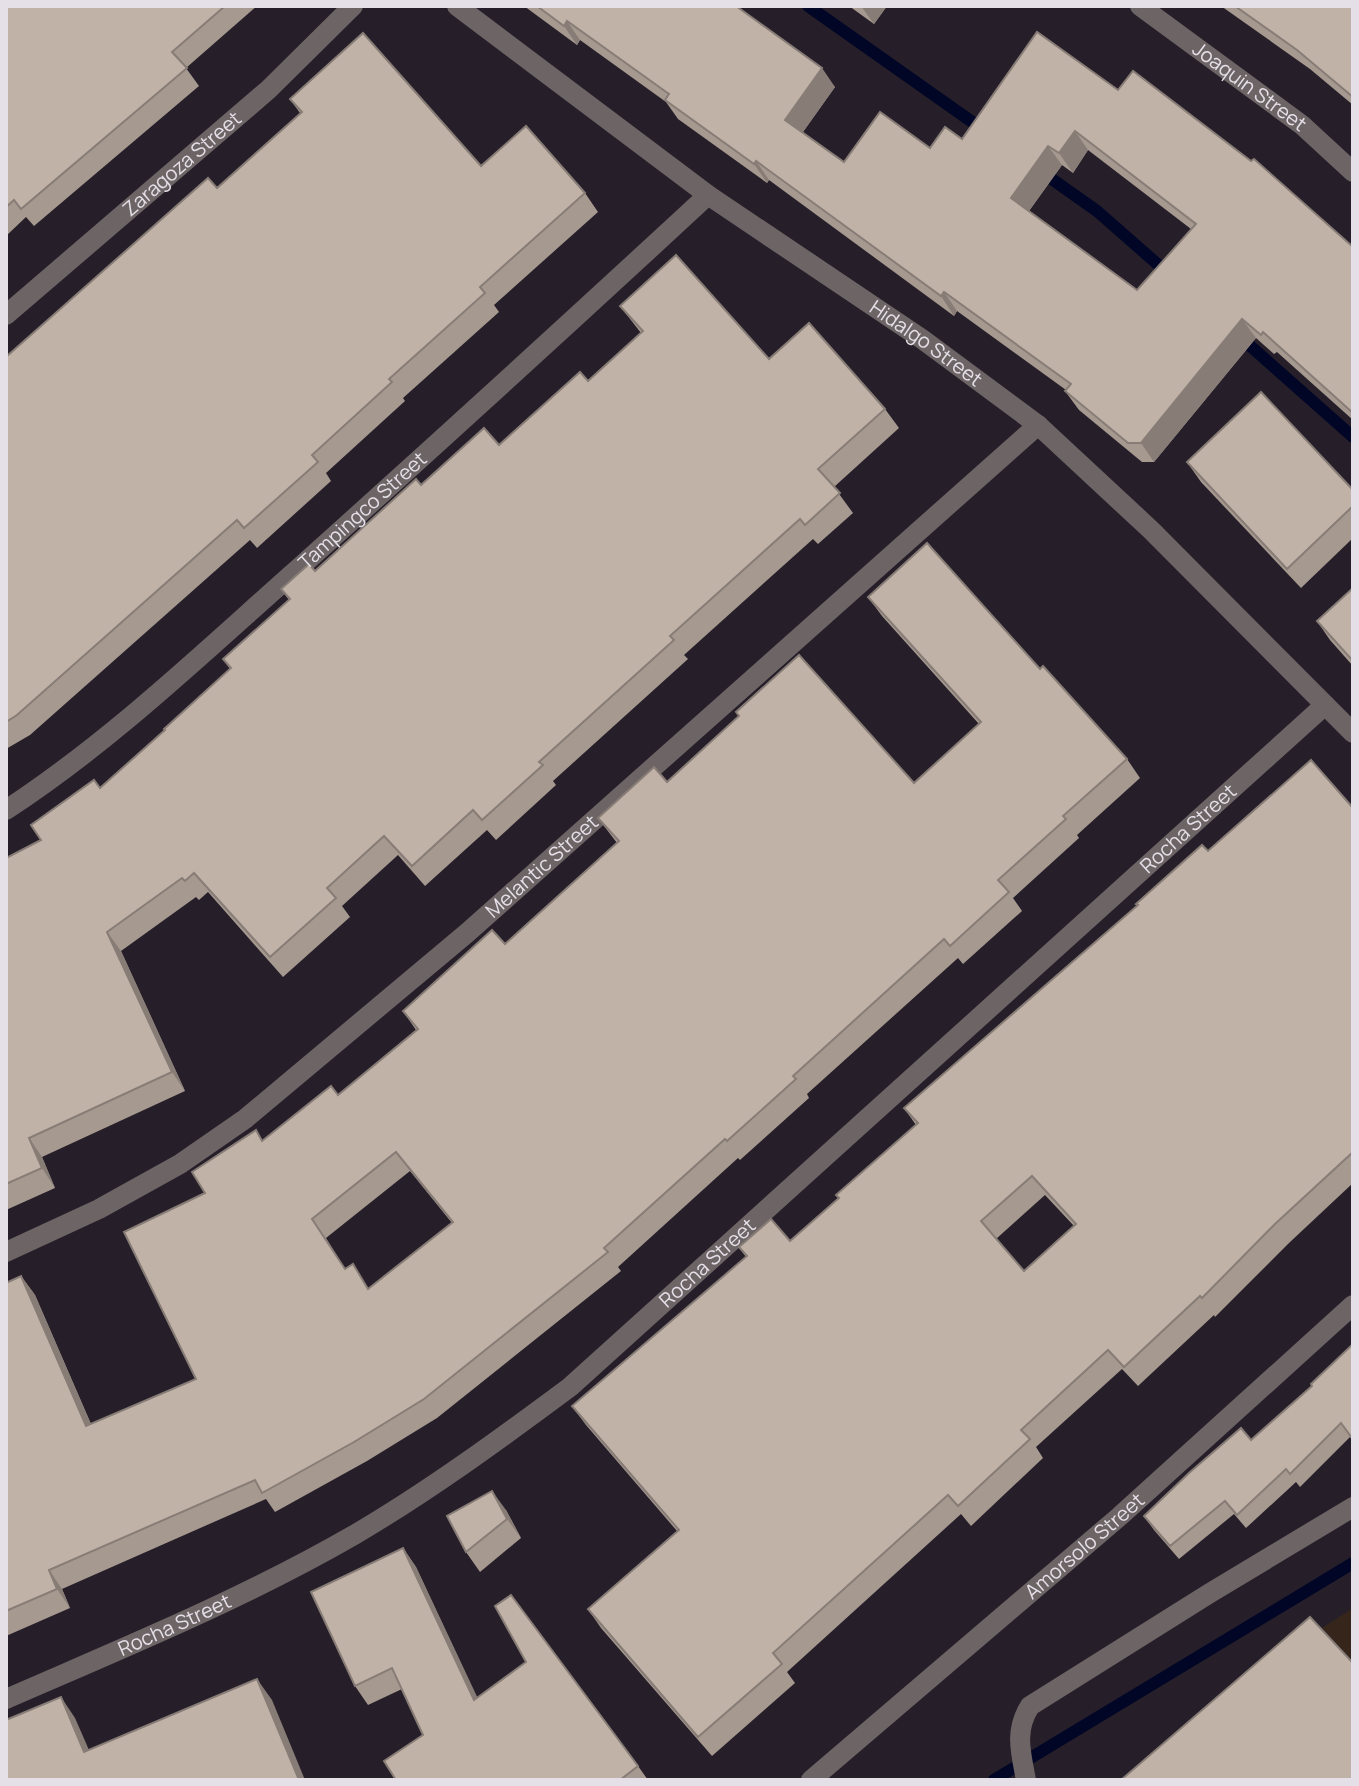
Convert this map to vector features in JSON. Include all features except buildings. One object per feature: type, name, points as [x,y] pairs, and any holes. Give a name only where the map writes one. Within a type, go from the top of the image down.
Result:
[{"type":"street","name":"Zaragoza Street","points":[[6,315],[268,90],[353,6]]},
{"type":"street","name":"Hidalgo Street","points":[[457,6],[708,195],[922,339],[1038,425],[1151,530],[1353,733]]},
{"type":"street","name":"Joaquin Street","points":[[1140,6],[1302,125],[1353,172]]},
{"type":"street","name":"Tampingco Street","points":[[6,810],[140,709],[460,423],[708,195]]},
{"type":"street","name":"Melantic Street","points":[[6,1252],[99,1209],[166,1172],[245,1119],[467,933],[1038,425]]},
{"type":"street","name":"Rocha Street","points":[[6,1699],[166,1629],[278,1576],[354,1535],[479,1455],[570,1387],[1325,705]]},
{"type":"street","name":"Amorsolo Street","points":[[811,1780],[1120,1516],[1353,1305]]},
{"type":"street","points":[[1026,1780],[1018,1737],[1020,1721],[1030,1706],[1353,1507]]},
{"type":"shaded area","points":[[1353,1608],[1353,1661],[1322,1628]]},
{"type":"waterway","points":[[808,6],[985,131]]},
{"type":"waterway","points":[[1039,170],[1097,211],[1171,276]]},
{"type":"waterway","points":[[1239,336],[1353,437]]},
{"type":"waterway","points":[[994,1780],[1353,1563]]}]
